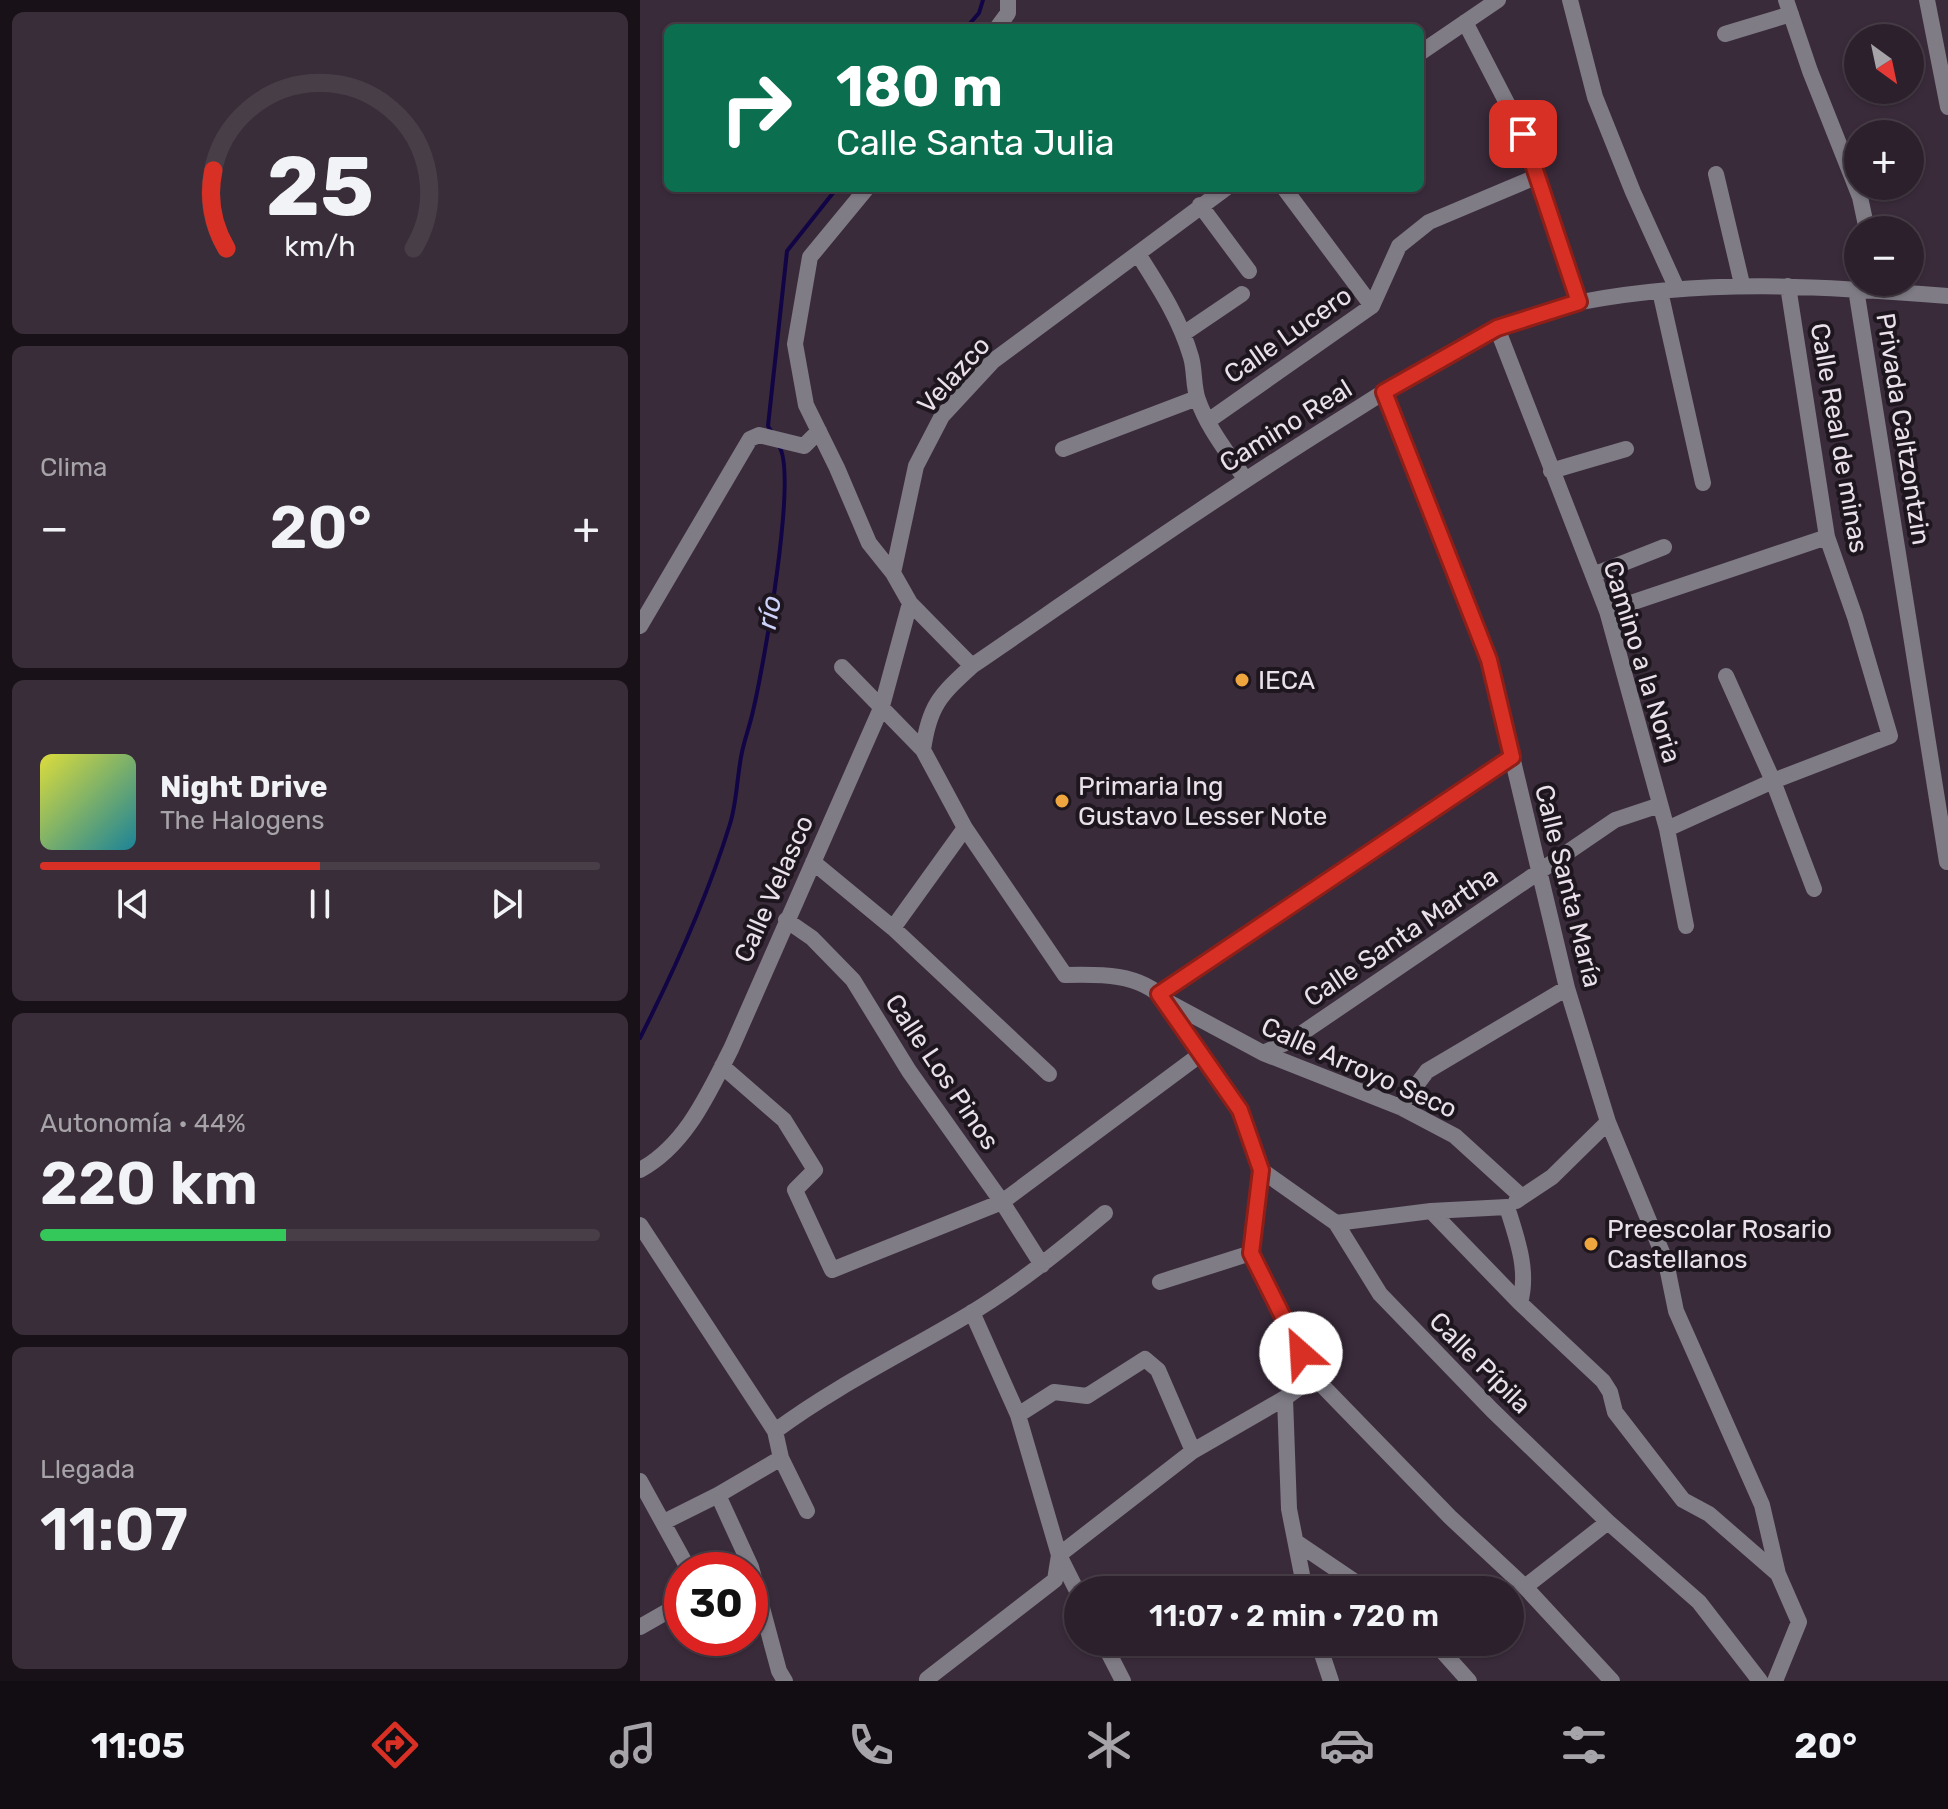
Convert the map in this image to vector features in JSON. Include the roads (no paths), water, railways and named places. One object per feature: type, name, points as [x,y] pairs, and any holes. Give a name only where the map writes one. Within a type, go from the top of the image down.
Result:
[{"type":"street","points":[[1424,50],[1498,0]]},
{"type":"street","points":[[1570,0],[1595,97],[1669,290],[1703,483]]},
{"type":"street","points":[[1927,0],[1948,107]]},
{"type":"street","points":[[999,24],[1008,6]]},
{"type":"street","points":[[1725,34],[1789,7],[1810,71],[1860,197],[1864,216]]},
{"type":"street","points":[[1465,22],[1523,134],[1579,302]]},
{"type":"street","points":[[1716,174],[1742,284]]},
{"type":"street","name":"Calle Lucero","points":[[1208,421],[1372,306],[1399,246],[1429,222],[1538,176]]},
{"type":"street","points":[[864,192],[810,257],[795,344],[806,405],[869,543],[893,573],[910,603],[972,666]]},
{"type":"street","name":"Velazco","points":[[893,573],[916,466],[942,416],[993,361],[1220,192]]},
{"type":"street","points":[[1287,192],[1372,306]]},
{"type":"street","points":[[1200,205],[1249,271]]},
{"type":"street","points":[[1138,254],[1171,306],[1183,334],[1193,361],[1197,398],[1245,479]]},
{"type":"street","name":"Camino Real","points":[[923,750],[926,727],[941,694],[972,666],[1245,479],[1384,392],[1497,328],[1579,302],[1669,290],[1742,284],[1844,287]]},
{"type":"street","name":"Calle Real de minas","points":[[1773,781],[1890,736],[1855,617],[1827,537],[1788,286]]},
{"type":"street","name":"Camino Real","points":[[1924,293],[1948,296]]},
{"type":"street","points":[[1183,334],[1242,294]]},
{"type":"street","name":"Privada Caltzontzin","points":[[1865,296],[1947,862]]},
{"type":"street","name":"Camino a la Noria","points":[[1497,328],[1607,611],[1667,829],[1686,926]]},
{"type":"street","name":"Calle Santa María","points":[[1384,392],[1489,660],[1567,988],[1608,1122],[1666,1262],[1676,1311],[1762,1505],[1778,1574]]},
{"type":"street","points":[[1063,449],[1197,398]]},
{"type":"street","points":[[640,626],[750,439],[759,435],[804,446],[819,431]]},
{"type":"street","points":[[1551,471],[1626,449]]},
{"type":"street","points":[[1607,611],[1827,537]]},
{"type":"street","points":[[1593,575],[1664,547]]},
{"type":"street","name":"Calle Velasco","points":[[640,1170],[661,1158],[686,1129],[722,1066],[882,706],[910,603]]},
{"type":"street","points":[[842,667],[923,750],[965,828],[1065,975],[1116,974],[1162,997],[1240,1110],[1261,1170],[1251,1253],[1314,1377],[1450,1517],[1525,1587],[1612,1681]]},
{"type":"street","points":[[1726,676],[1773,781],[1814,889]]},
{"type":"street","points":[[1162,997],[1512,757]]},
{"type":"street","points":[[1667,829],[1773,781]]},
{"type":"street","name":"Calle Santa Martha","points":[[1263,1053],[1292,1040],[1615,820],[1660,805]]},
{"type":"street","points":[[893,928],[965,828]]},
{"type":"street","points":[[813,862],[893,928],[1049,1074]]},
{"type":"street","name":"Calle Los Pinos","points":[[786,920],[812,938],[853,980],[909,1071],[1002,1202],[1042,1265]]},
{"type":"street","points":[[1400,1107],[1427,1071],[1567,988]]},
{"type":"street","name":"Calle Arroyo Seco","points":[[1162,997],[1263,1053],[1400,1107],[1455,1136],[1522,1197]]},
{"type":"street","name":"Calle Santa Martha","points":[[1292,1040],[1297,1067]]},
{"type":"street","points":[[722,1066],[784,1120],[815,1170],[795,1190],[832,1270],[1002,1202],[1201,1054]]},
{"type":"street","points":[[1261,1170],[1336,1223],[1431,1211],[1507,1207],[1552,1177],[1608,1122]]},
{"type":"street","points":[[1507,1207],[1523,1259],[1524,1288],[1520,1303]]},
{"type":"street","points":[[1431,1211],[1520,1303],[1603,1381],[1610,1392],[1615,1412],[1683,1500],[1709,1514],[1778,1574],[1799,1622],[1775,1681]]},
{"type":"street","points":[[775,1431],[813,1403],[972,1312],[1042,1265],[1105,1213]]},
{"type":"street","name":"Calle Pípila","points":[[1336,1223],[1380,1294],[1492,1410],[1608,1522],[1699,1602],[1760,1681]]},
{"type":"street","points":[[640,1225],[775,1431],[781,1458],[807,1511]]},
{"type":"street","points":[[1160,1282],[1251,1253]]},
{"type":"street","points":[[972,1312],[1018,1415],[1059,1555],[1070,1576]]},
{"type":"street","points":[[1018,1415],[1054,1392],[1087,1396],[1145,1359],[1158,1370],[1193,1451]]},
{"type":"street","points":[[927,1679],[1055,1580],[1059,1555],[1193,1451],[1285,1398],[1314,1377]]},
{"type":"street","points":[[1285,1398],[1289,1509],[1302,1576]]},
{"type":"street","points":[[664,1522],[781,1458]]},
{"type":"street","points":[[640,1481],[680,1552]]},
{"type":"street","points":[[718,1495],[742,1552]]},
{"type":"street","points":[[1525,1587],[1608,1522]]},
{"type":"street","points":[[1296,1542],[1346,1576]]},
{"type":"street","points":[[640,1627],[664,1613]]},
{"type":"street","points":[[768,1634],[785,1681]]},
{"type":"street","points":[[1110,1656],[1123,1681]]},
{"type":"street","points":[[1323,1656],[1331,1681]]},
{"type":"street","points":[[1447,1656],[1469,1681]]},
{"type":"waterway","name":"río","points":[[969,24],[979,13],[983,0]]},
{"type":"waterway","name":"río","points":[[771,431],[768,426],[787,251],[834,192]]},
{"type":"waterway","name":"río","points":[[640,1038],[701,906],[732,816],[777,574],[784,494],[784,464],[779,446]]},
{"type":"place","name":"IECA","points":[[1242,680]]},
{"type":"place","name":"Primaria Ing Gustavo Lesser Note","points":[[1062,801]]},
{"type":"place","name":"Preescolar Rosario Castellanos","points":[[1591,1244]]}]
